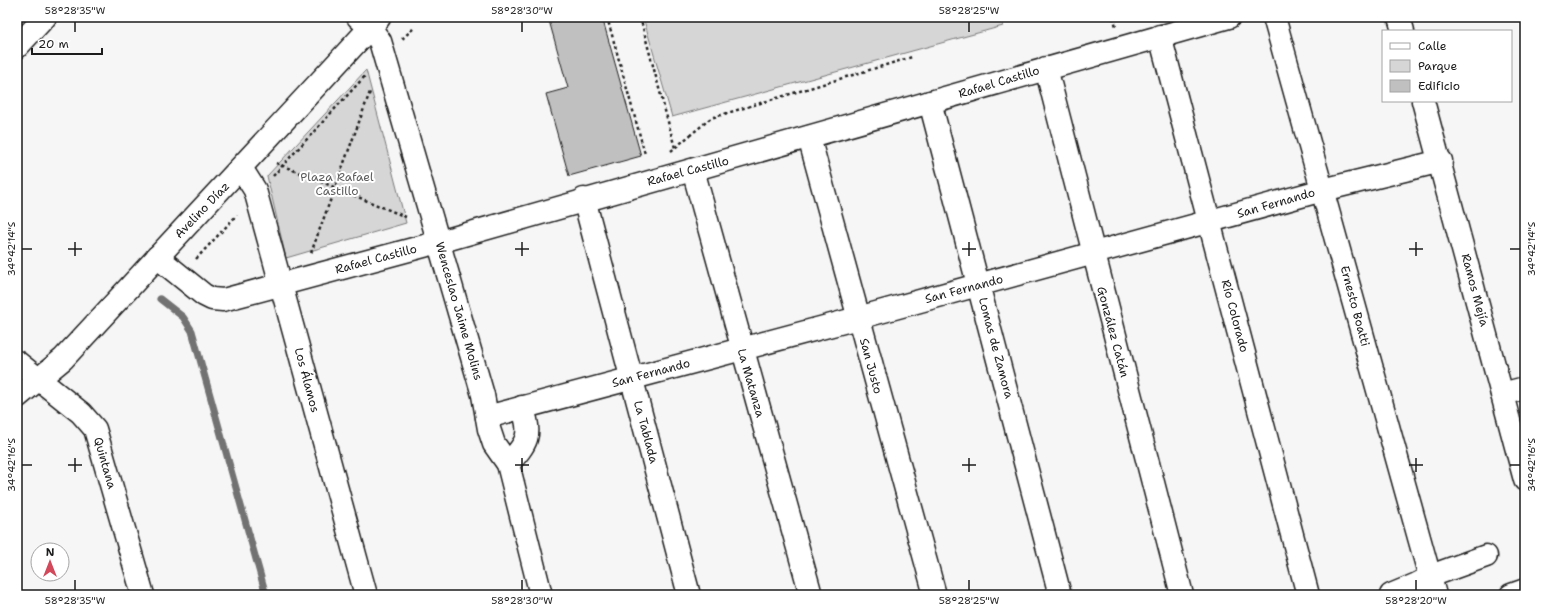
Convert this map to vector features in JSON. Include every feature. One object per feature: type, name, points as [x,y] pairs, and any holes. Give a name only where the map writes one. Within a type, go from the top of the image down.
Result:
[{"type":"street","points":[[17,47],[45,17]]},
{"type":"street","name":"Rafael Castillo","points":[[158,256],[204,296],[223,300],[281,285],[436,235],[671,176],[1229,17]]},
{"type":"street","name":"Ernesto Boatti","points":[[1274,17],[1432,586]]},
{"type":"street","points":[[1400,17],[1404,30]]},
{"type":"street","name":"Wenceslao Jaime Molins","points":[[369,21],[380,41],[483,395],[488,429],[494,444],[508,464],[541,595]]},
{"type":"street","name":"Avelino Díaz","points":[[17,397],[63,359],[248,161],[369,21]]},
{"type":"street","name":"Río Colorado","points":[[1160,36],[1308,595]]},
{"type":"street","name":"González Catán","points":[[1046,68],[1182,595]]},
{"type":"street","name":"Lomas de Zamora","points":[[930,102],[980,285],[1060,595]]},
{"type":"street","name":"Ramos Mejía","points":[[1424,102],[1525,480]]},
{"type":"street","name":"San Justo","points":[[809,137],[935,595]]},
{"type":"street","name":"Los Álamos","points":[[248,161],[250,180],[256,195],[366,595]]},
{"type":"street","name":"San Fernando","points":[[487,417],[980,285],[1322,190],[1441,161]]},
{"type":"street","name":"La Matanza","points":[[692,170],[811,595]]},
{"type":"street","name":"La Tablada","points":[[584,199],[689,595]]},
{"type":"street","name":"Quintana","points":[[17,362],[38,381],[81,413],[95,429],[143,595]]},
{"type":"street","points":[[1502,394],[1525,388]]},
{"type":"street","points":[[508,464],[520,451],[528,437],[528,422],[522,407]]},
{"type":"street","points":[[1391,595],[1432,586],[1486,556]]},
{"type":"street","points":[[1511,595],[1525,590]]},
{"type":"path","points":[[607,17],[645,154]]},
{"type":"path","points":[[640,17],[675,148]]},
{"type":"path","points":[[180,276],[384,56],[415,27]]},
{"type":"path","points":[[303,278],[334,188],[384,56]]},
{"type":"path","points":[[671,176],[667,155],[710,118],[912,57]]},
{"type":"path","points":[[248,161],[283,165],[436,235]]},
{"type":"green space","points":[[643,17],[1001,17],[1003,26],[672,117]]},
{"type":"green space","name":"Plaza Rafael Castillo","points":[[366,70],[406,223],[286,258],[267,176]]},
{"type":"building","points":[[548,17],[602,17],[641,156],[569,176],[546,94],[568,88]]},
{"type":"waterway","points":[[160,299],[183,317],[192,331],[266,595]]}]
